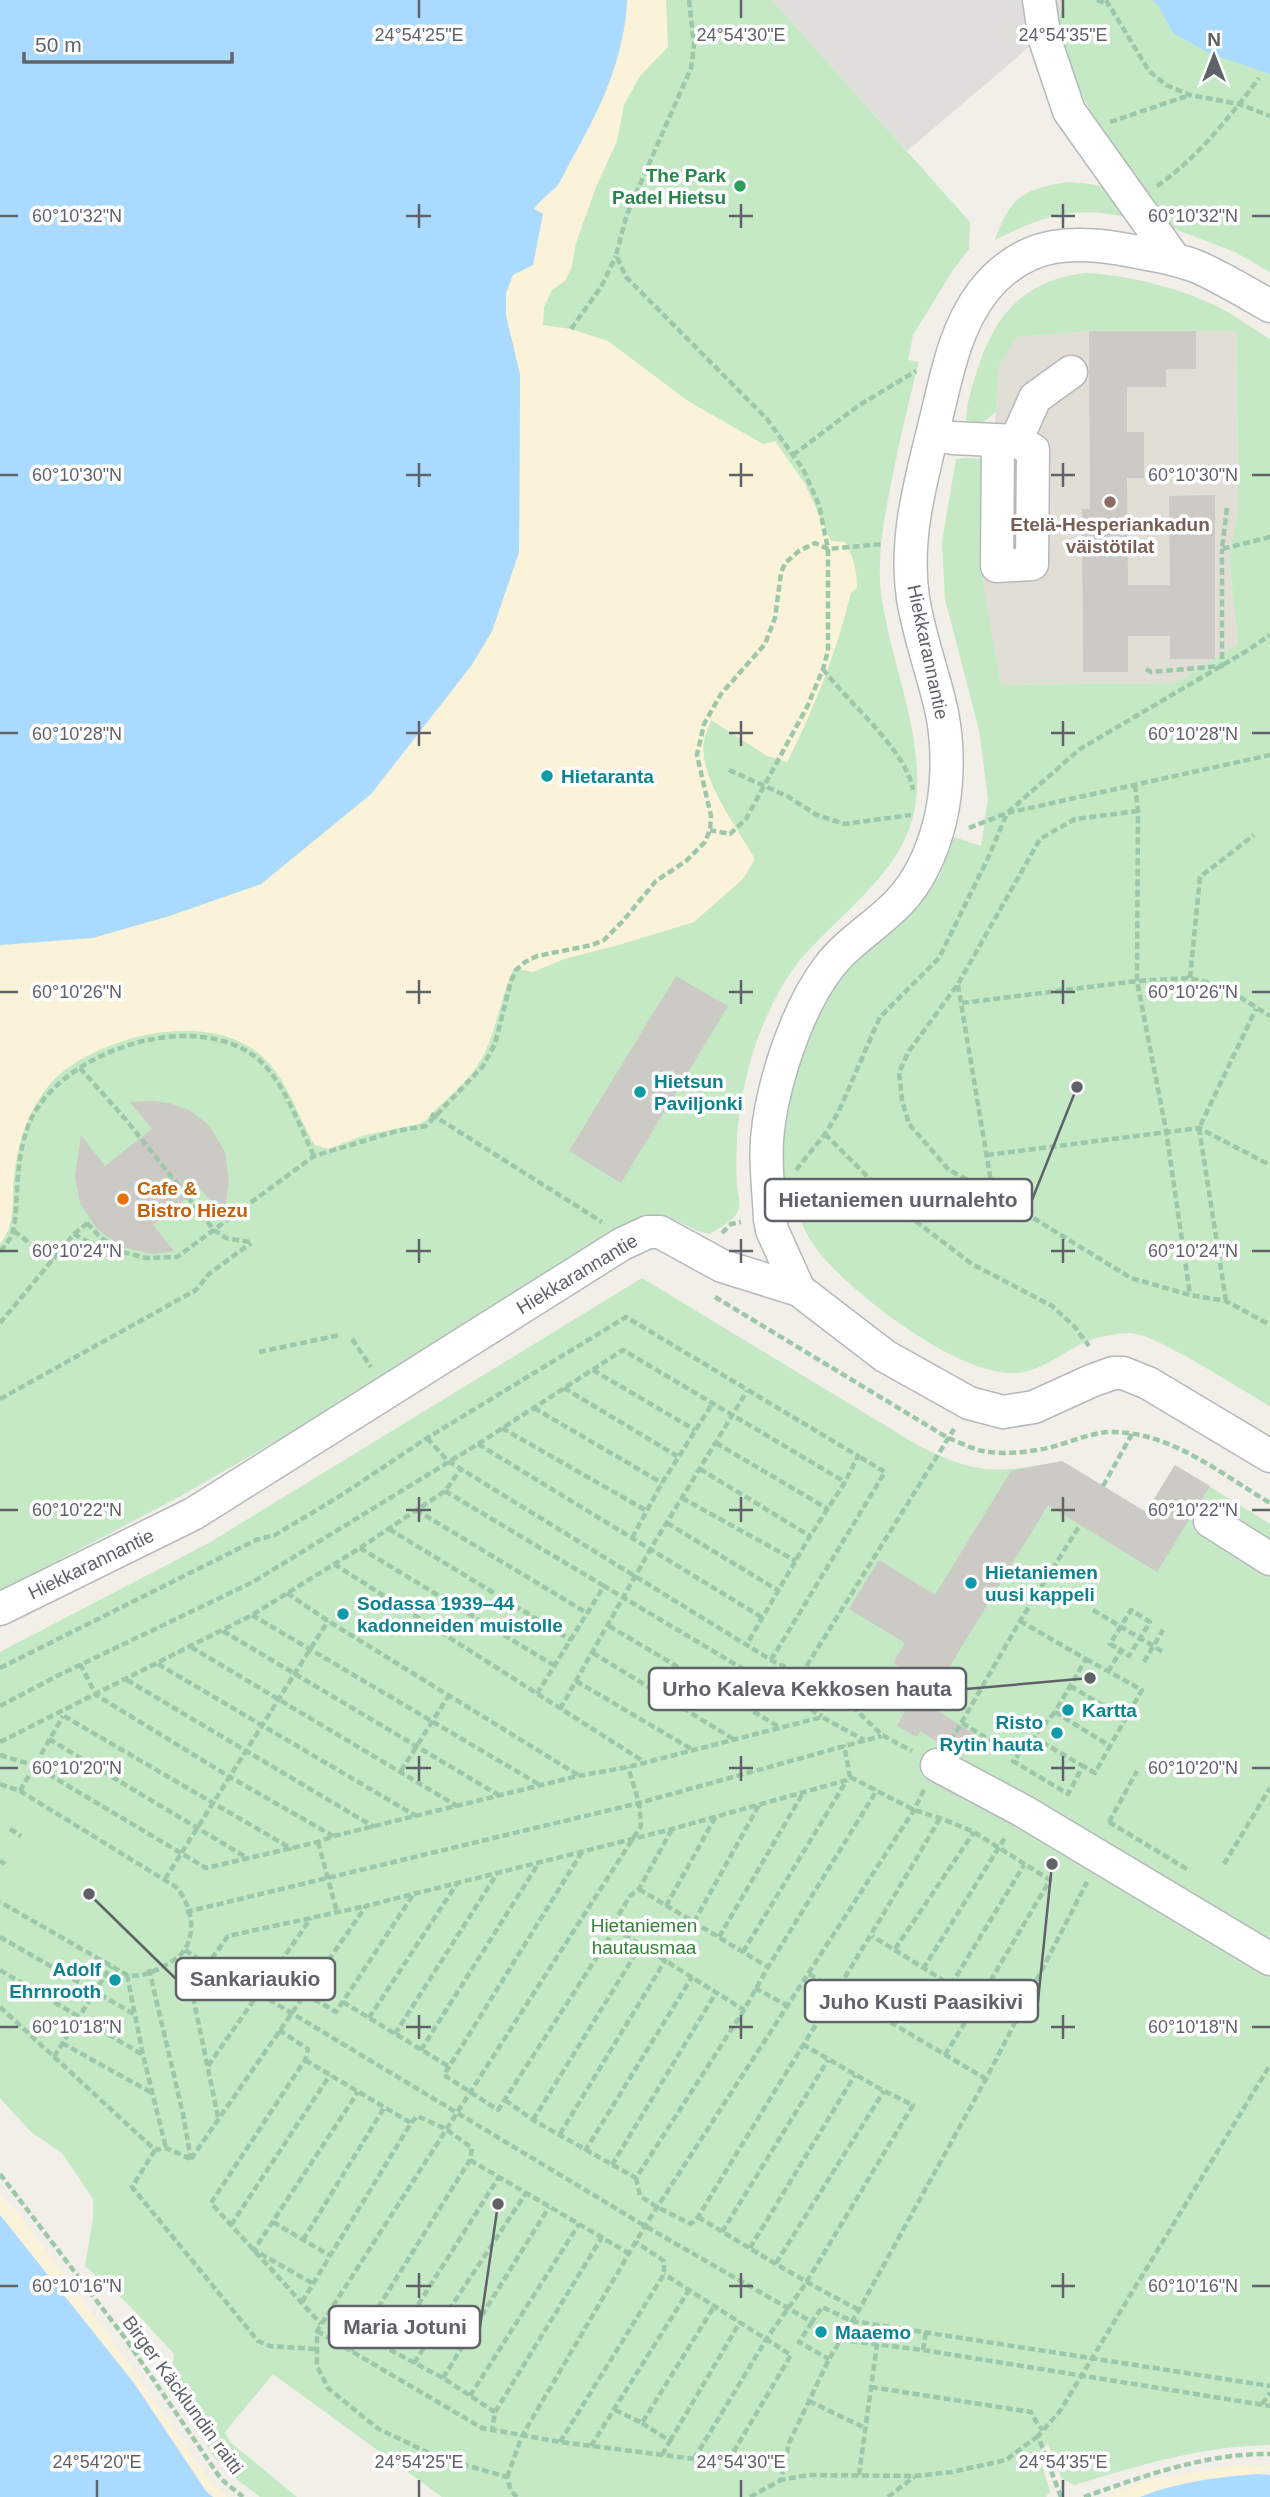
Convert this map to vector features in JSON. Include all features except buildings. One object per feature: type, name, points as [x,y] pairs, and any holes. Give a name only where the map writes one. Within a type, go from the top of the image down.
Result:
[{"type":"street","points":[[1039,0],[1045,40],[1069,111],[1175,260]]},
{"type":"street","name":"Hiekkarannantie","points":[[799,1290],[772,1230],[770,1219],[766,1143],[772,1102],[800,1016],[827,968],[901,900],[920,872],[933,846],[945,789],[943,716],[913,598],[911,543],[914,516],[932,435],[951,359],[966,319],[982,293],[1006,269],[1031,253],[1079,243],[1175,260],[1200,268],[1270,306]]},
{"type":"street","points":[[932,435],[1007,441],[1035,398],[1070,372]]},
{"type":"street","name":"Hiekkarannantie","points":[[0,1609],[193,1514],[622,1244],[648,1232],[660,1232],[722,1266],[799,1290]]},
{"type":"street","points":[[799,1290],[885,1356],[969,1403],[1003,1412],[1034,1408],[1091,1381],[1124,1373],[1136,1376],[1270,1456]]},
{"type":"street","points":[[1209,1521],[1270,1559]]},
{"type":"street","points":[[937,1765],[1023,1811],[1270,1959]]},
{"type":"path","points":[[571,330],[601,287],[616,255],[627,215],[691,68],[694,44],[689,0]]},
{"type":"path","points":[[1097,0],[1110,5]]},
{"type":"path","points":[[1106,0],[1149,71],[1166,85],[1190,95],[1239,104],[1270,116]]},
{"type":"path","points":[[1135,203],[1179,171],[1259,78]]},
{"type":"path","points":[[1083,132],[1190,95]]},
{"type":"path","points":[[616,255],[626,277],[767,419],[793,455],[803,469],[819,505],[828,549],[828,651],[823,669],[807,707],[746,819],[730,834],[710,830]]},
{"type":"path","points":[[793,455],[858,406],[925,365]]},
{"type":"path","points":[[1222,666],[1222,549],[1227,508]]},
{"type":"path","points":[[1222,549],[1270,537]]},
{"type":"path","points":[[74,1234],[94,1244],[146,1258],[177,1257],[314,1156],[397,1131],[426,1126],[433,1115],[470,1081],[489,1055],[495,1044],[516,970],[537,956],[604,940],[656,881],[698,852],[710,830],[711,816],[698,755],[704,724],[721,694],[765,644],[775,618],[781,573],[785,563],[799,551],[815,543],[828,549],[911,543]]},
{"type":"path","points":[[792,1175],[838,1113],[880,1017],[939,958],[1007,813],[1080,749],[1270,635]]},
{"type":"path","points":[[1146,669],[1151,672],[1222,666]]},
{"type":"path","points":[[823,669],[892,748],[913,786],[913,796]]},
{"type":"path","points":[[729,771],[787,796],[817,815],[844,824],[938,822],[1007,813],[1270,755]]},
{"type":"path","points":[[1135,785],[1138,811],[1137,981],[1166,1130],[1189,1295]]},
{"type":"path","points":[[912,805],[938,822]]},
{"type":"path","points":[[1138,811],[1075,819],[1040,839],[958,984],[909,1051],[899,1072],[902,1100],[909,1124],[949,1170],[1131,1278],[1189,1295],[1226,1301],[1270,1325]]},
{"type":"path","points":[[1190,978],[1200,877],[1254,835]]},
{"type":"path","points":[[962,1003],[1137,981],[1190,978],[1222,986],[1270,1016]]},
{"type":"path","points":[[958,984],[993,1194]]},
{"type":"path","points":[[1226,1301],[1199,1128],[1256,1009]]},
{"type":"path","points":[[0,1251],[14,1231],[19,1165],[31,1119],[45,1096],[59,1083],[111,1051],[154,1038],[184,1035],[216,1039],[240,1048],[259,1060],[270,1073],[289,1104],[314,1156]]},
{"type":"path","points":[[0,1399],[196,1290],[209,1274],[251,1243],[226,1238],[215,1230],[127,1121],[80,1068]]},
{"type":"path","points":[[433,1115],[603,1222],[622,1244]]},
{"type":"path","points":[[987,1155],[1166,1130],[1199,1128],[1270,1165]]},
{"type":"path","points":[[825,1134],[869,1175],[901,1210],[972,1264],[1052,1306],[1074,1326],[1089,1346]]},
{"type":"path","points":[[0,1323],[74,1234],[88,1222],[101,1238],[126,1253]]},
{"type":"path","points":[[14,1231],[53,1261]]},
{"type":"path","points":[[0,1668],[256,1540],[275,1535],[427,1438],[626,1317],[885,1472],[771,1660]]},
{"type":"path","points":[[259,1352],[340,1335]]},
{"type":"path","points":[[0,1706],[80,1664],[253,1582],[478,1444],[623,1350],[845,1482]]},
{"type":"path","points":[[593,1370],[695,1430]]},
{"type":"path","points":[[564,1388],[678,1456]]},
{"type":"path","points":[[560,1709],[650,1550],[747,1391]]},
{"type":"path","points":[[801,1675],[969,1403]]},
{"type":"path","points":[[632,1538],[678,1456],[712,1404]]},
{"type":"path","points":[[534,1408],[662,1483]]},
{"type":"path","points":[[502,1428],[647,1511]]},
{"type":"path","points":[[1103,1486],[1132,1434]]},
{"type":"path","points":[[427,1438],[448,1461],[771,1660],[853,1707],[882,1735],[937,1765]]},
{"type":"path","points":[[716,1443],[828,1509]]},
{"type":"path","points":[[478,1444],[763,1618]]},
{"type":"path","points":[[747,1644],[858,1456]]},
{"type":"path","points":[[0,1742],[252,1615],[389,1530],[445,1491],[461,1469]]},
{"type":"path","points":[[700,1469],[810,1536]]},
{"type":"path","points":[[1233,1481],[1270,1503]]},
{"type":"path","points":[[445,1491],[864,1740]]},
{"type":"path","points":[[682,1498],[796,1561]]},
{"type":"path","points":[[416,1510],[587,1613]]},
{"type":"path","points":[[667,1523],[779,1591]]},
{"type":"path","points":[[517,2497],[511,2491],[508,2477],[522,2436],[645,2226],[914,1810],[1020,1621],[1080,1525]]},
{"type":"path","points":[[389,1530],[571,1640]]},
{"type":"path","points":[[360,1548],[555,1666]]},
{"type":"path","points":[[334,1564],[646,1763]]},
{"type":"path","points":[[537,1694],[604,1586]]},
{"type":"path","points":[[287,1593],[579,1776]]},
{"type":"path","points":[[1093,1610],[1165,1653]]},
{"type":"path","points":[[1131,1610],[1150,1622],[1129,1656],[1110,1644],[1121,1627],[1131,1610]]},
{"type":"path","points":[[252,1615],[540,1785]]},
{"type":"path","points":[[165,1879],[328,1621]]},
{"type":"path","points":[[1020,1621],[1142,1690],[1095,1773],[1033,1737]]},
{"type":"path","points":[[609,1626],[782,1728]]},
{"type":"path","points":[[222,1630],[500,1796]]},
{"type":"path","points":[[1144,1662],[1163,1630]]},
{"type":"path","points":[[190,1646],[457,1806]]},
{"type":"path","points":[[1108,1672],[1121,1650]]},
{"type":"path","points":[[593,1653],[735,1740]]},
{"type":"path","points":[[1083,1766],[1068,1794],[1013,1761],[1055,1712],[1086,1659]]},
{"type":"path","points":[[158,1663],[416,1816]]},
{"type":"path","points":[[80,1664],[96,1695],[230,1777],[334,1836]]},
{"type":"path","points":[[126,1679],[374,1827]]},
{"type":"path","points":[[576,1681],[694,1751]]},
{"type":"path","points":[[1070,1686],[1126,1720]]},
{"type":"path","points":[[401,1771],[449,1694]]},
{"type":"path","points":[[20,1791],[67,1710]]},
{"type":"path","points":[[1055,1712],[1110,1746]]},
{"type":"path","points":[[64,1716],[292,1849]]},
{"type":"path","points":[[0,1755],[33,1765],[206,1868],[292,1849],[540,1785],[628,1768],[822,1717]]},
{"type":"path","points":[[962,1723],[1016,1756]]},
{"type":"path","points":[[188,1912],[639,1803],[882,1735]]},
{"type":"path","points":[[49,1739],[249,1859]]},
{"type":"path","points":[[743,1952],[848,1779],[844,1745]]},
{"type":"path","points":[[508,2477],[437,2457],[377,2428],[328,2388],[317,2366],[317,2331],[641,1826],[639,1803],[628,1768]]},
{"type":"path","points":[[782,2480],[789,2443],[829,2359],[859,2310],[986,2079],[1096,1855],[1109,1822],[1137,1771]]},
{"type":"path","points":[[219,2118],[191,1987],[228,1936],[366,1906],[672,1829],[848,1779],[877,1790],[914,1810],[974,1832],[1050,1880],[945,2055]]},
{"type":"path","points":[[0,1784],[20,1791],[165,1879],[183,1895],[191,1928],[185,1950],[169,1964],[140,1977],[127,1975],[0,1902]]},
{"type":"path","points":[[1224,1864],[1270,1788]]},
{"type":"path","points":[[877,1790],[744,2010],[636,2178],[640,2196],[691,2224],[698,2217],[835,1990],[872,1936],[940,1818]]},
{"type":"path","points":[[719,1937],[804,1793]]},
{"type":"path","points":[[694,1922],[759,1805]]},
{"type":"path","points":[[923,1969],[1023,1811]]},
{"type":"path","points":[[666,1906],[716,1816]]},
{"type":"path","points":[[1109,1822],[1191,1871]]},
{"type":"path","points":[[10,1829],[22,1836]]},
{"type":"path","points":[[583,1851],[444,2075],[498,2110],[615,1929],[618,1916],[630,1896],[639,1889],[672,1829]]},
{"type":"path","points":[[895,1949],[974,1832]]},
{"type":"path","points":[[318,1842],[337,1912]]},
{"type":"path","points":[[421,2050],[540,1861]]},
{"type":"path","points":[[951,1985],[1024,1865]]},
{"type":"path","points":[[395,2034],[498,1872]]},
{"type":"path","points":[[369,2018],[458,1882]]},
{"type":"path","points":[[639,1889],[768,1967]]},
{"type":"path","points":[[305,1994],[336,2012],[415,1892]]},
{"type":"path","points":[[191,2159],[366,1906]]},
{"type":"path","points":[[208,2066],[312,1917]]},
{"type":"path","points":[[615,1929],[718,1991],[744,2010]]},
{"type":"path","points":[[872,1936],[951,1985],[982,1995]]},
{"type":"path","points":[[0,1937],[135,2015]]},
{"type":"path","points":[[533,2120],[641,1945]]},
{"type":"path","points":[[185,1950],[206,1964]]},
{"type":"path","points":[[560,2134],[666,1959]]},
{"type":"path","points":[[54,2057],[111,1966]]},
{"type":"path","points":[[0,1970],[143,2055]]},
{"type":"path","points":[[150,1971],[191,2159]]},
{"type":"path","points":[[809,1974],[986,2079]]},
{"type":"path","points":[[127,1975],[166,2148]]},
{"type":"path","points":[[585,2151],[692,1976]]},
{"type":"path","points":[[755,1988],[788,2006]]},
{"type":"path","points":[[612,2165],[718,1991]]},
{"type":"path","points":[[260,1994],[645,2226],[812,2322]]},
{"type":"path","points":[[342,2002],[448,2066]]},
{"type":"path","points":[[0,2007],[155,2150]]},
{"type":"path","points":[[279,2030],[309,2049],[305,2060],[211,2203],[321,2324]]},
{"type":"path","points":[[62,2043],[155,2095]]},
{"type":"path","points":[[694,2459],[767,2338],[806,2283],[913,2105],[802,2044]]},
{"type":"path","points":[[305,2060],[411,2123]]},
{"type":"path","points":[[722,2232],[828,2060]]},
{"type":"path","points":[[750,2497],[782,2480],[808,2475],[915,2476],[952,2472],[1006,2460],[1038,2436],[1060,2411],[1270,2065]]},
{"type":"path","points":[[231,2225],[331,2075]]},
{"type":"path","points":[[750,2248],[855,2075]]},
{"type":"path","points":[[776,2263],[884,2091]]},
{"type":"path","points":[[254,2250],[358,2092]]},
{"type":"path","points":[[505,2100],[585,2151],[636,2178]]},
{"type":"path","points":[[303,2240],[384,2108]]},
{"type":"path","points":[[302,2302],[411,2123],[418,2116],[446,2129],[472,2148],[470,2160],[351,2351]]},
{"type":"path","points":[[191,2159],[166,2148],[155,2150],[132,2186],[258,2341],[270,2346],[316,2349]]},
{"type":"path","points":[[470,2160],[630,2254]]},
{"type":"path","name":"Birger Käcklundin raitti","points":[[0,2174],[125,2338],[221,2479],[243,2497]]},
{"type":"path","points":[[390,2348],[499,2177]]},
{"type":"path","points":[[414,2362],[526,2193]]},
{"type":"path","points":[[443,2378],[549,2207]]},
{"type":"path","points":[[698,2217],[806,2283],[859,2310]]},
{"type":"path","points":[[273,2222],[329,2255]]},
{"type":"path","points":[[470,2396],[579,2224]]},
{"type":"path","points":[[492,2430],[495,2412],[602,2237]]},
{"type":"path","points":[[560,2442],[664,2274],[664,2260],[636,2242]]},
{"type":"path","points":[[254,2250],[312,2283]]},
{"type":"path","points":[[317,2331],[482,2428],[560,2442],[727,2463],[791,2355],[664,2274]]},
{"type":"path","points":[[591,2446],[689,2290]]},
{"type":"path","points":[[642,2423],[715,2305]]},
{"type":"path","points":[[829,2359],[799,2342],[822,2307],[852,2321],[1270,2386]]},
{"type":"path","points":[[662,2455],[740,2322]]},
{"type":"path","points":[[923,2350],[926,2332]]},
{"type":"path","points":[[362,2335],[443,2378],[495,2412]]},
{"type":"path","points":[[840,2340],[923,2350],[1270,2406]]},
{"type":"path","points":[[859,2475],[877,2344]]},
{"type":"path","points":[[871,2387],[1031,2412],[1043,2430]]},
{"type":"path","points":[[1262,2404],[1270,2393]]},
{"type":"path","points":[[809,2401],[865,2428]]},
{"type":"path","points":[[615,2410],[670,2441]]},
{"type":"path","points":[[1038,2436],[1061,2497]]},
{"type":"path","points":[[1084,2497],[1190,2464],[1251,2454],[1270,2454]]},
{"type":"path","points":[[888,2497],[915,2476]]},
{"type":"shaded area","points":[[772,0],[1065,0],[1064,8],[1022,53],[907,151]]},
{"type":"shaded area","name":"Etelä-Hesperiankadun väistötilat","points":[[1089,331],[1237,331],[1238,508],[1229,558],[1238,644],[1175,683],[1001,685],[984,588],[980,529],[996,412],[998,368],[1016,337]]},
{"type":"green space","name":"Hietaranta","points":[[627,0],[772,0],[970,222],[969,249],[913,335],[908,360],[919,362],[895,464],[881,549],[882,600],[916,756],[915,807],[908,831],[897,854],[882,874],[793,969],[762,1026],[751,1060],[739,1117],[736,1154],[739,1205],[736,1215],[729,1221],[709,1234],[661,1216],[630,1221],[468,1321],[368,1388],[179,1497],[0,1591],[0,945],[92,938],[371,794],[471,666],[520,374],[627,12]]},
{"type":"green space","points":[[1065,0],[1152,0],[1158,4],[1173,33],[1270,74],[1270,272],[1235,252],[1164,225],[1094,118],[1068,69],[1057,16],[1064,8]]},
{"type":"green space","points":[[1068,182],[1092,184],[1106,189],[1130,218],[1092,212],[1060,215],[1030,224],[995,240],[1007,213],[1021,197],[1041,188]]},
{"type":"green space","points":[[1085,273],[1131,279],[1191,295],[1222,309],[1270,339],[1270,1406],[1159,1342],[1130,1333],[1093,1339],[1037,1368],[1016,1373],[993,1371],[966,1362],[909,1330],[855,1289],[814,1246],[797,1209],[785,1210],[781,1162],[785,1115],[797,1063],[816,1014],[838,974],[939,877],[954,837],[981,846],[988,799],[979,730],[945,599],[942,542],[956,459],[989,459],[980,529],[984,588],[1001,685],[1175,683],[1238,644],[1229,558],[1238,508],[1237,331],[1089,331],[1017,337],[998,368],[996,412],[977,427],[966,424],[968,404],[977,371],[984,351],[1003,317],[1028,292],[1063,277]]},
{"type":"green space","name":"Hietaniemen hautausmaa","points":[[642,1278],[919,1446],[940,1456],[958,1463],[989,1469],[1021,1468],[1062,1461],[1146,1512],[1175,1465],[1270,1524],[1270,2445],[1196,2453],[1075,2485],[1062,2479],[1048,2444],[1038,2453],[1050,2491],[1046,2497],[442,2497],[273,2374],[225,2432],[230,2442],[297,2497],[260,2497],[214,2457],[171,2386],[174,2354],[129,2305],[85,2266],[93,2219],[93,2199],[62,2153],[31,2132],[0,2098],[0,1652],[207,1544]]},
{"type":"sand","name":"Hietaranta","points":[[627,0],[666,0],[668,47],[640,76],[624,105],[617,141],[596,187],[576,243],[572,266],[565,281],[552,290],[544,307],[543,325],[571,329],[608,341],[688,401],[763,444],[775,441],[805,484],[831,541],[845,542],[856,570],[857,588],[851,593],[824,680],[787,762],[767,756],[711,720],[706,733],[704,755],[713,786],[755,859],[743,879],[694,922],[564,959],[533,972],[514,968],[490,1042],[478,1065],[460,1087],[419,1124],[365,1135],[328,1149],[315,1145],[280,1077],[272,1067],[243,1043],[220,1035],[194,1031],[140,1036],[90,1055],[69,1067],[51,1083],[30,1116],[16,1162],[11,1220],[0,1244],[0,945],[92,938],[169,916],[261,884],[371,794],[471,666],[492,631],[519,552],[520,374],[506,316],[506,293],[534,209],[556,185],[571,161],[605,94],[620,47]]},
{"type":"sand","points":[[0,2195],[18,2213],[108,2334],[212,2484],[229,2497],[213,2497],[206,2491],[134,2383],[0,2215]]},
{"type":"sand","points":[[1235,2465],[1270,2466],[1258,2474],[1210,2478],[1159,2489],[1140,2497],[1106,2497],[1142,2482]]},
{"type":"water","points":[[0,0],[627,0],[621,43],[600,105],[561,180],[534,209],[543,214],[533,265],[513,275],[506,293],[506,316],[520,374],[519,552],[492,631],[471,666],[371,794],[261,884],[169,916],[92,938],[0,945]]},
{"type":"water","points":[[1152,0],[1270,0],[1270,74],[1209,53],[1173,33],[1158,5]]},
{"type":"water","points":[[0,2215],[134,2383],[206,2491],[213,2497],[0,2497]]},
{"type":"water","points":[[1270,2475],[1270,2497],[1140,2497],[1198,2481]]},
{"type":"place","name":"The Park Padel Hietsu","points":[[740,186]]},
{"type":"place","name":"Etelä-Hesperiankadun väistötilat","points":[[1110,502]]},
{"type":"place","name":"Hietaranta","points":[[547,776]]},
{"type":"place","name":"Hietaniemen uurnalehto","points":[[1077,1087]]},
{"type":"place","name":"Hietsun Paviljonki","points":[[640,1092]]},
{"type":"place","name":"Cafe & Bistro Hiezu","points":[[123,1199]]},
{"type":"place","name":"Hietaniemen uusi kappeli","points":[[971,1583]]},
{"type":"place","name":"Sodassa 1939–44 kadonneiden muistolle","points":[[343,1614]]},
{"type":"place","name":"Urho Kaleva Kekkosen hauta","points":[[1090,1678]]},
{"type":"place","name":"Kartta","points":[[1068,1710]]},
{"type":"place","name":"Risto Rytin hauta","points":[[1057,1733]]},
{"type":"place","name":"Juho Kusti Paasikivi","points":[[1052,1864]]},
{"type":"place","name":"Sankariaukio","points":[[89,1894]]},
{"type":"place","name":"Adolf Ehrnrooth","points":[[115,1980]]},
{"type":"place","name":"Maria Jotuni","points":[[498,2204]]},
{"type":"place","name":"Maaemo","points":[[821,2332]]}]
